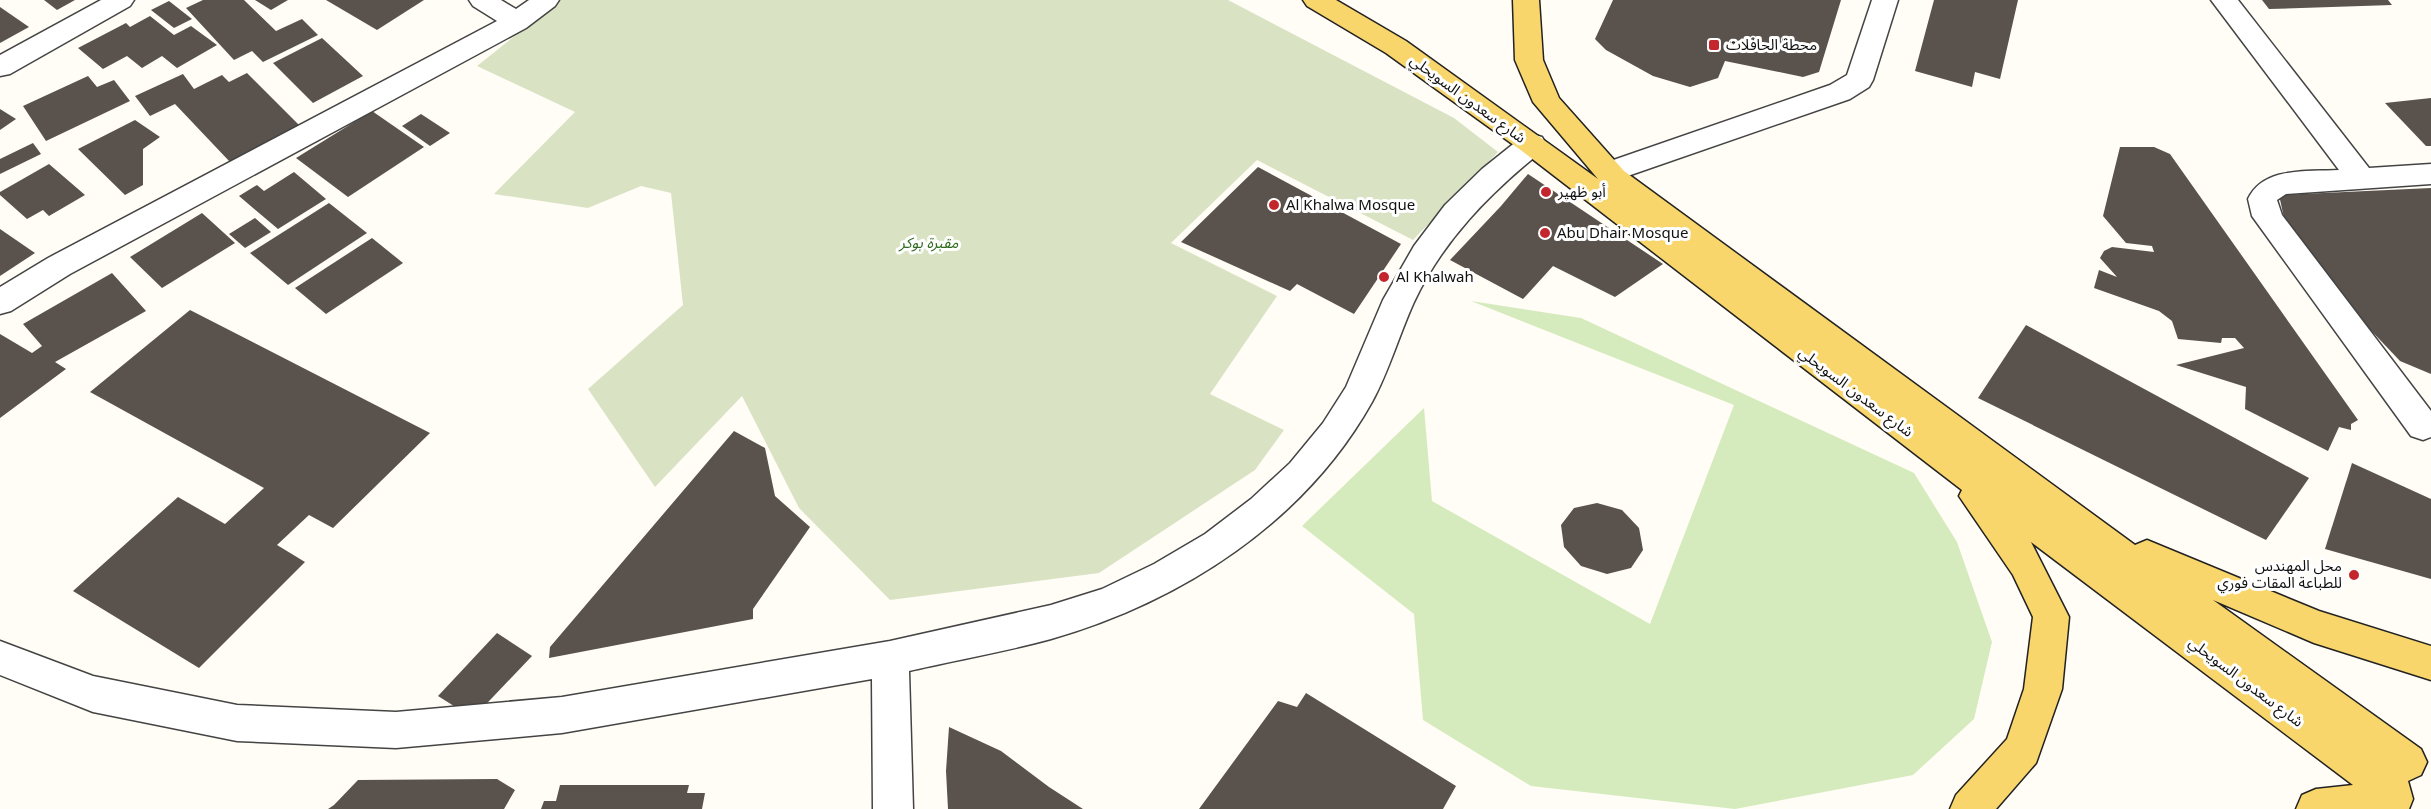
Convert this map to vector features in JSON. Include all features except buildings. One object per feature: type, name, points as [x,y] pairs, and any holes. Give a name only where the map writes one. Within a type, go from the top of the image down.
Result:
[{"type":"main road","name":"شارع سعدون السويحلي","points":[[1316,0],[1396,47],[1532,144],[1922,441],[2404,783]]},
{"type":"main road","points":[[1526,0],[1529,60],[1547,102],[1609,172],[2031,490],[2404,783]]},
{"type":"main road","points":[[1922,441],[1989,510],[2026,564],[2051,617],[2043,689],[2022,750],[1970,809]]},
{"type":"main road","points":[[2031,490],[2085,524],[2141,553],[2228,592],[2314,626],[2431,663]]},
{"type":"main road","points":[[2316,809],[2404,783]]},
{"type":"street","points":[[0,67],[121,0]]},
{"type":"street","points":[[482,0],[517,22]]},
{"type":"street","points":[[0,302],[59,266],[517,22],[546,0]]},
{"type":"street","points":[[1609,172],[1840,92],[1859,80],[1886,0]]},
{"type":"street","points":[[2224,0],[2362,178]]},
{"type":"street","points":[[0,658],[93,694],[237,723],[396,730],[562,714],[890,658],[1051,622],[1111,602],[1167,575],[1208,551],[1263,510],[1302,473],[1335,434],[1360,393],[1399,300],[1425,254],[1456,213],[1485,183],[1532,144]]},
{"type":"street","points":[[2423,426],[2262,209],[2262,197],[2269,189],[2283,184],[2431,174]]},
{"type":"street","points":[[890,658],[893,809]]},
{"type":"green space","name":"مقبرة بوكر","points":[[560,0],[1228,0],[1454,118],[1498,152],[1413,240],[1257,160],[1171,243],[1277,296],[1210,394],[1284,430],[1255,470],[1099,573],[890,600],[799,508],[742,396],[655,487],[588,389],[683,305],[671,193],[641,186],[588,208],[494,194],[575,112],[477,66]]},
{"type":"green space","points":[[1471,301],[1581,318],[1914,473],[1957,542],[1992,642],[1974,719],[1913,775],[1735,809],[1531,786],[1423,720],[1414,614],[1302,526],[1424,408],[1432,501],[1650,624],[1734,405]]},
{"type":"place","name":"محطة الحافلات","points":[[1714,45]]},
{"type":"place","name":"أبو ظهير","points":[[1546,192]]},
{"type":"place","name":"Al Khalwa Mosque","points":[[1274,205]]},
{"type":"place","name":"Abu Dhair Mosque","points":[[1545,233]]},
{"type":"place","name":"Al Khalwah","points":[[1384,277]]},
{"type":"place","name":"محل المهندس للطباعة المقات فوري","points":[[2354,575]]}]
